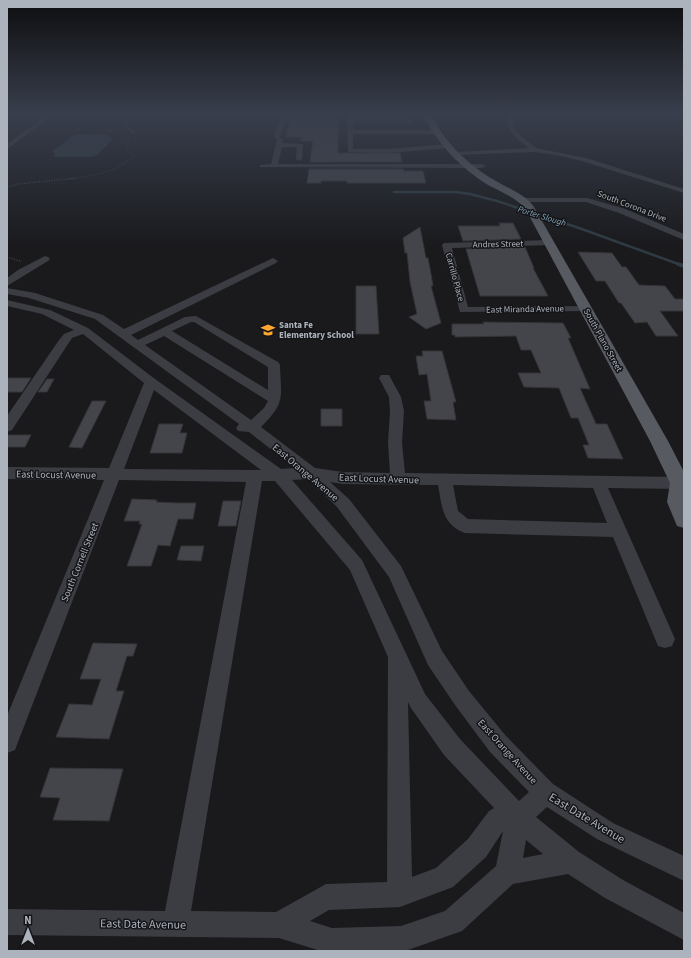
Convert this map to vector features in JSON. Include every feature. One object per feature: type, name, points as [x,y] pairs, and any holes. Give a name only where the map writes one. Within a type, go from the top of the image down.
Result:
[{"type":"main road","name":"South Plano Street","points":[[460,157],[486,179],[523,200],[534,214],[682,485]]},
{"type":"main road","name":"South Plano Street","points":[[472,157],[482,166],[525,197],[523,200]]},
{"type":"main road","points":[[682,485],[677,502],[684,520]]},
{"type":"street","points":[[275,163],[276,157]]},
{"type":"street","points":[[402,157],[471,166],[482,166]]},
{"type":"street","points":[[275,163],[418,157]]},
{"type":"street","points":[[571,157],[584,159],[684,191]]},
{"type":"street","points":[[262,166],[299,159],[331,158]]},
{"type":"street","name":"South Corona Drive","points":[[523,200],[587,200],[622,211],[684,237]]},
{"type":"street","name":"Andres Street","points":[[447,245],[549,243]]},
{"type":"street","name":"Carrillo Place","points":[[447,245],[464,310]]},
{"type":"street","points":[[7,283],[21,272],[45,258]]},
{"type":"street","points":[[123,334],[273,261]]},
{"type":"street","name":"East Orange Avenue","points":[[7,291],[31,295],[99,317],[252,427],[310,473],[343,503],[395,572],[435,658],[462,698],[498,744],[545,792]]},
{"type":"street","name":"East Orange Avenue","points":[[7,303],[46,312],[84,330],[158,387],[279,475],[356,565],[418,701],[452,747],[519,818]]},
{"type":"street","name":"East Miranda Avenue","points":[[464,310],[586,309]]},
{"type":"street","points":[[138,344],[189,319],[196,319],[274,365],[275,400],[269,411],[252,427],[243,428],[233,425],[193,396],[158,387]]},
{"type":"street","points":[[7,427],[62,342],[68,336],[84,330]]},
{"type":"street","points":[[164,331],[275,400]]},
{"type":"street","points":[[385,378],[395,397],[397,411],[395,443],[398,479]]},
{"type":"street","name":"South Cornell Street","points":[[7,742],[114,474],[158,387]]},
{"type":"street","name":"East Locust Avenue","points":[[7,473],[255,476],[310,473],[343,478],[598,482],[682,485]]},
{"type":"street","points":[[176,924],[255,476]]},
{"type":"street","points":[[444,479],[451,514],[465,526],[619,530]]},
{"type":"street","points":[[598,482],[665,639]]},
{"type":"street","points":[[397,655],[400,894]]},
{"type":"street","name":"East Date Avenue","points":[[519,818],[545,792],[605,831],[684,869]]},
{"type":"street","points":[[519,818],[507,873],[570,861]]},
{"type":"street","points":[[279,925],[326,897],[400,894],[444,878],[477,848],[496,819],[519,818],[570,861],[614,889],[684,927]]},
{"type":"street","name":"East Date Avenue","points":[[7,922],[279,925],[332,940],[402,939],[453,922],[507,873]]},
{"type":"path","points":[[7,187],[18,184],[103,173],[122,167],[131,161],[133,157]]},
{"type":"path","points":[[7,257],[23,262]]},
{"type":"shaded area","points":[[54,157],[93,157],[92,157]]},
{"type":"building","points":[[311,157],[401,157],[402,162],[310,162]]},
{"type":"building","points":[[309,169],[403,169],[404,171],[423,171],[426,183],[347,183],[347,181],[321,181],[321,183],[307,183]]},
{"type":"building","points":[[499,223],[513,223],[521,239],[463,241],[458,226],[500,226]]},
{"type":"building","points":[[420,227],[426,258],[428,258],[431,274],[433,286],[431,286],[441,323],[426,329],[409,317],[417,314],[410,282],[407,253],[405,253],[403,238]]},
{"type":"building","points":[[525,247],[533,268],[548,296],[480,296],[466,249]]},
{"type":"building","points":[[578,252],[612,253],[622,267],[626,267],[639,285],[665,286],[675,299],[684,299],[684,311],[660,311],[678,336],[656,336],[647,322],[635,323],[621,303],[619,303],[605,281],[596,281]]},
{"type":"building","points":[[356,286],[376,286],[379,334],[356,334]]},
{"type":"building","points":[[483,322],[563,323],[571,338],[568,338],[590,389],[580,388],[596,424],[607,424],[623,459],[588,458],[583,445],[589,445],[578,418],[571,418],[559,388],[524,387],[518,373],[541,373],[531,350],[521,350],[516,336],[455,337],[455,335],[452,335],[452,324],[484,324]]},
{"type":"building","points":[[422,351],[442,351],[456,402],[453,402],[456,420],[427,419],[424,401],[431,401],[427,374],[419,375],[416,356],[423,356]]},
{"type":"building","points":[[7,378],[31,378],[22,392],[7,392]]},
{"type":"building","points":[[47,379],[54,379],[47,392],[38,392]]},
{"type":"building","points":[[92,401],[106,401],[82,448],[69,447]]},
{"type":"building","points":[[321,409],[342,409],[342,426],[321,426]]},
{"type":"building","points":[[159,424],[183,424],[180,433],[187,433],[182,453],[150,453]]},
{"type":"building","points":[[7,435],[31,435],[25,447],[7,447]]},
{"type":"building","points":[[132,499],[157,500],[156,502],[196,503],[193,519],[178,519],[170,546],[158,545],[151,566],[127,566],[142,524],[139,524],[140,521],[124,521]]},
{"type":"building","points":[[223,501],[241,501],[236,526],[218,526]]},
{"type":"building","points":[[181,546],[204,546],[201,561],[177,560]]},
{"type":"building","points":[[93,643],[137,644],[133,656],[127,656],[116,691],[124,691],[109,739],[56,737],[69,704],[92,705],[101,679],[80,679]]},
{"type":"building","points":[[50,768],[123,769],[109,821],[53,820],[60,798],[40,797]]},
{"type":"waterway","name":"Porter Slough","points":[[394,192],[456,192],[470,194],[497,201],[579,228],[681,265]]},
{"type":"place","name":"Santa Fe Elementary School","points":[[268,330]]}]
